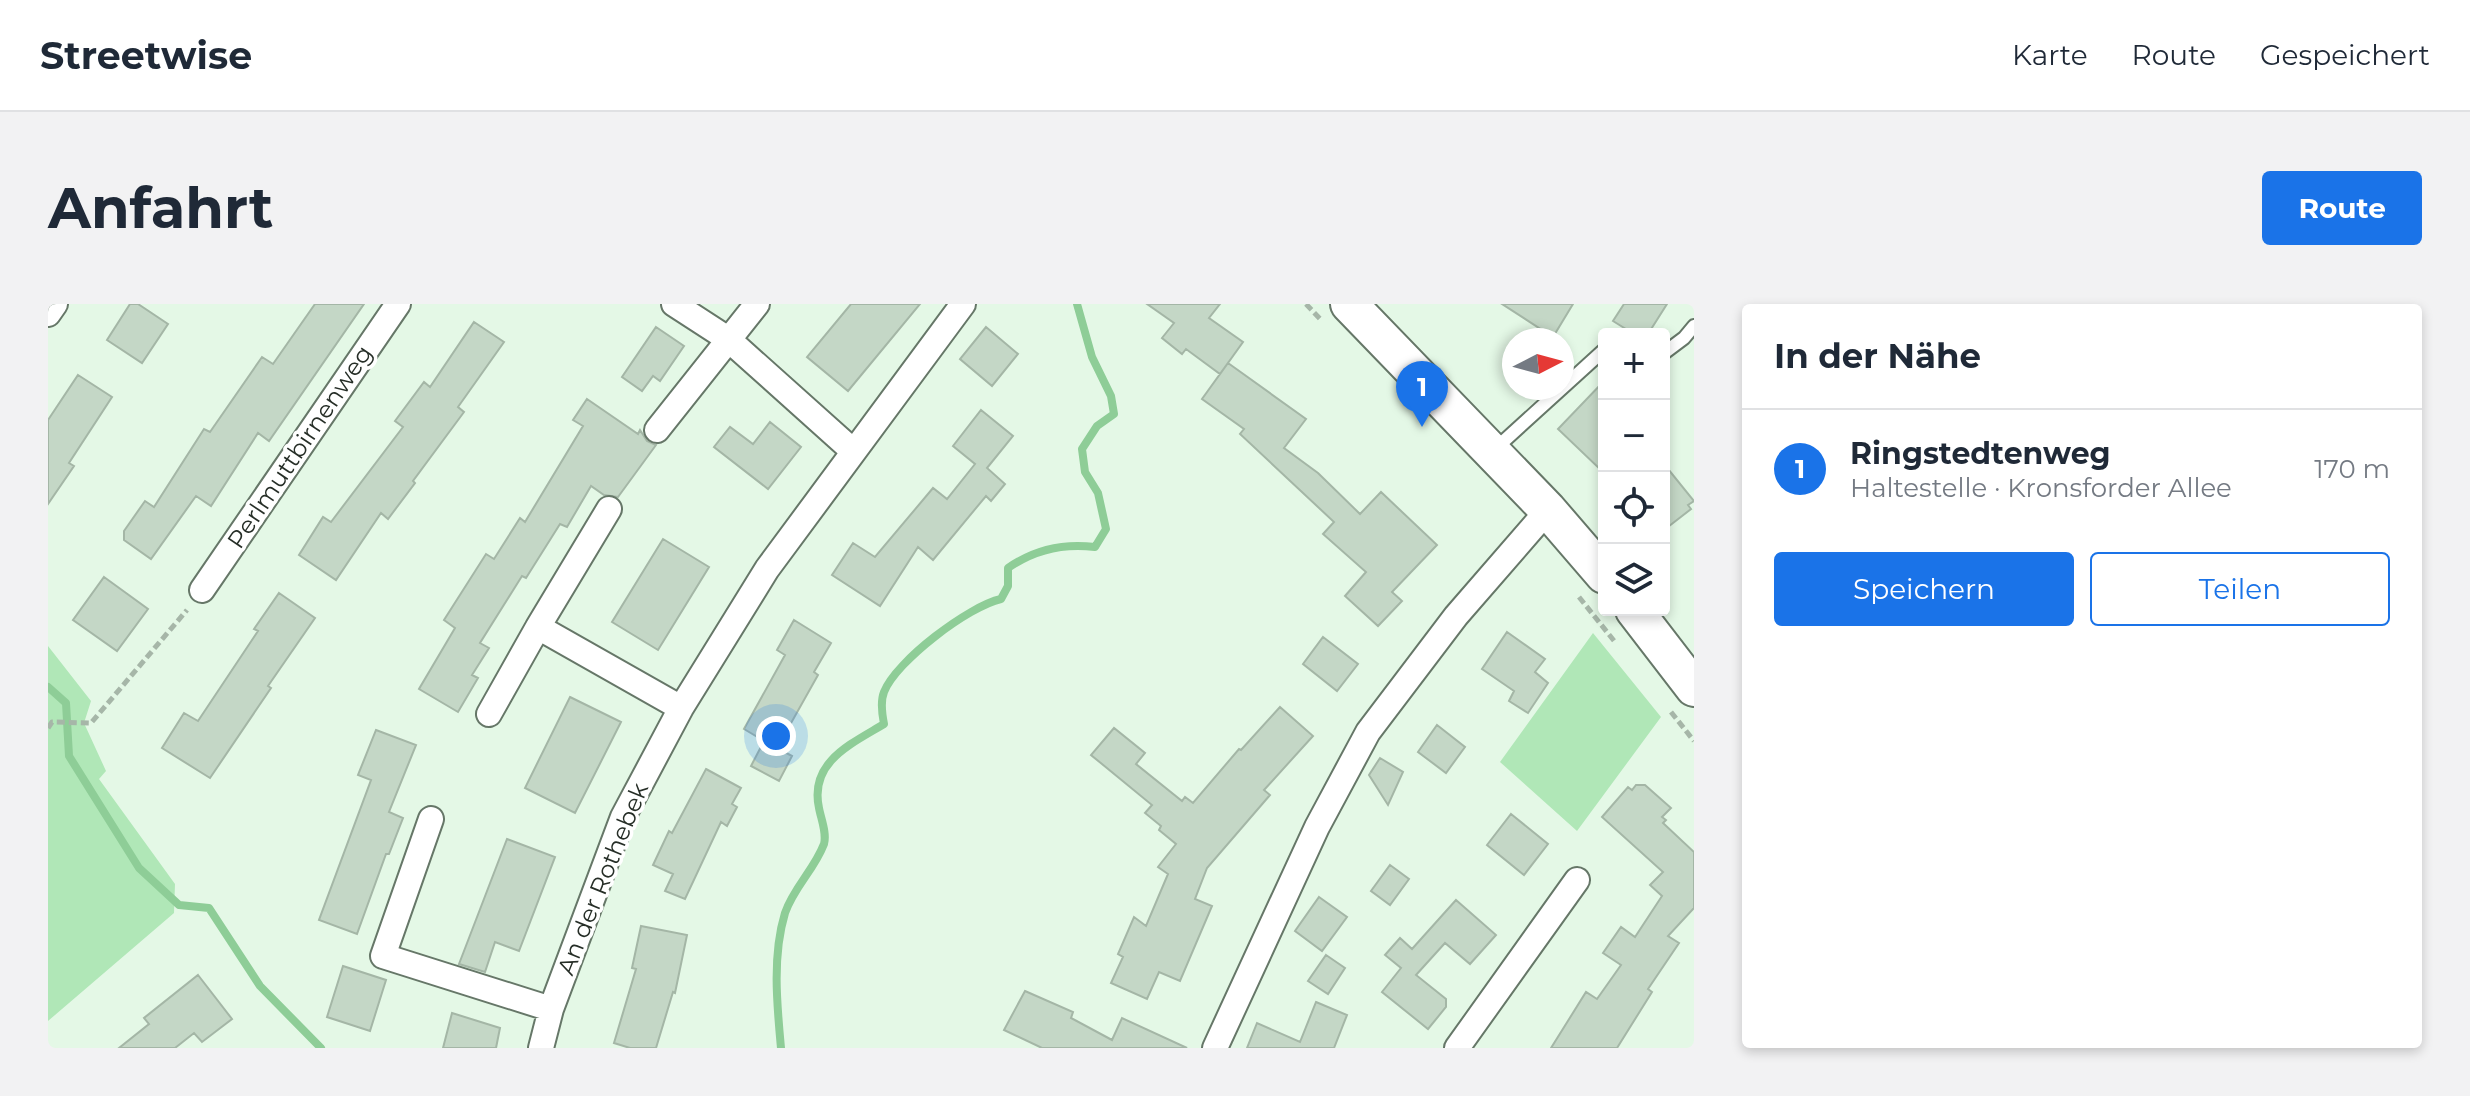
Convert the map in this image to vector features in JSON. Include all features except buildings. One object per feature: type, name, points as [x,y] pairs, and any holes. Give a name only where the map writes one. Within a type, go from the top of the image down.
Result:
[{"type":"main road","points":[[1349,304],[1548,510],[1598,568]]},
{"type":"main road","points":[[1639,616],[1694,688]]},
{"type":"street","points":[[48,314],[55,304]]},
{"type":"street","name":"Perlmuttbirnenweg","points":[[202,590],[398,304]]},
{"type":"street","points":[[674,304],[728,339],[853,451]]},
{"type":"street","points":[[657,430],[757,304]]},
{"type":"street","name":"An der Rothebek","points":[[541,1048],[551,1009],[623,817],[681,708],[767,569],[963,304]]},
{"type":"street","points":[[489,714],[609,509]]},
{"type":"street","points":[[1215,1048],[1317,827],[1368,732],[1456,616],[1548,510]]},
{"type":"street","points":[[538,627],[681,708]]},
{"type":"street","points":[[431,819],[383,956],[551,1009]]},
{"type":"street","points":[[1457,1048],[1577,880]]},
{"type":"lane","points":[[1670,348],[1694,326]]},
{"type":"lane","points":[[1492,452],[1598,355]]},
{"type":"path","points":[[50,725],[91,723],[173,627]]},
{"type":"green space","points":[[1593,633],[1661,717],[1577,831],[1500,762]]},
{"type":"green space","points":[[48,646],[91,701],[84,723],[106,771],[99,779],[175,884],[174,913],[48,1021]]},
{"type":"waterway","points":[[781,1048],[778,946],[789,904],[824,844],[818,792],[826,766],[846,747],[884,724],[884,692],[903,665],[953,623],[1001,599],[1008,586],[1008,568],[1028,556],[1050,549],[1095,547],[1106,529],[1098,493],[1085,472],[1082,449],[1097,426],[1114,414],[1111,396],[1092,357],[1077,304]]},
{"type":"waterway","points":[[48,687],[66,703],[69,756],[139,868],[179,905],[209,908],[260,986],[321,1048]]},
{"type":"place","name":"Ringstedtenweg","points":[[1422,427]]}]
